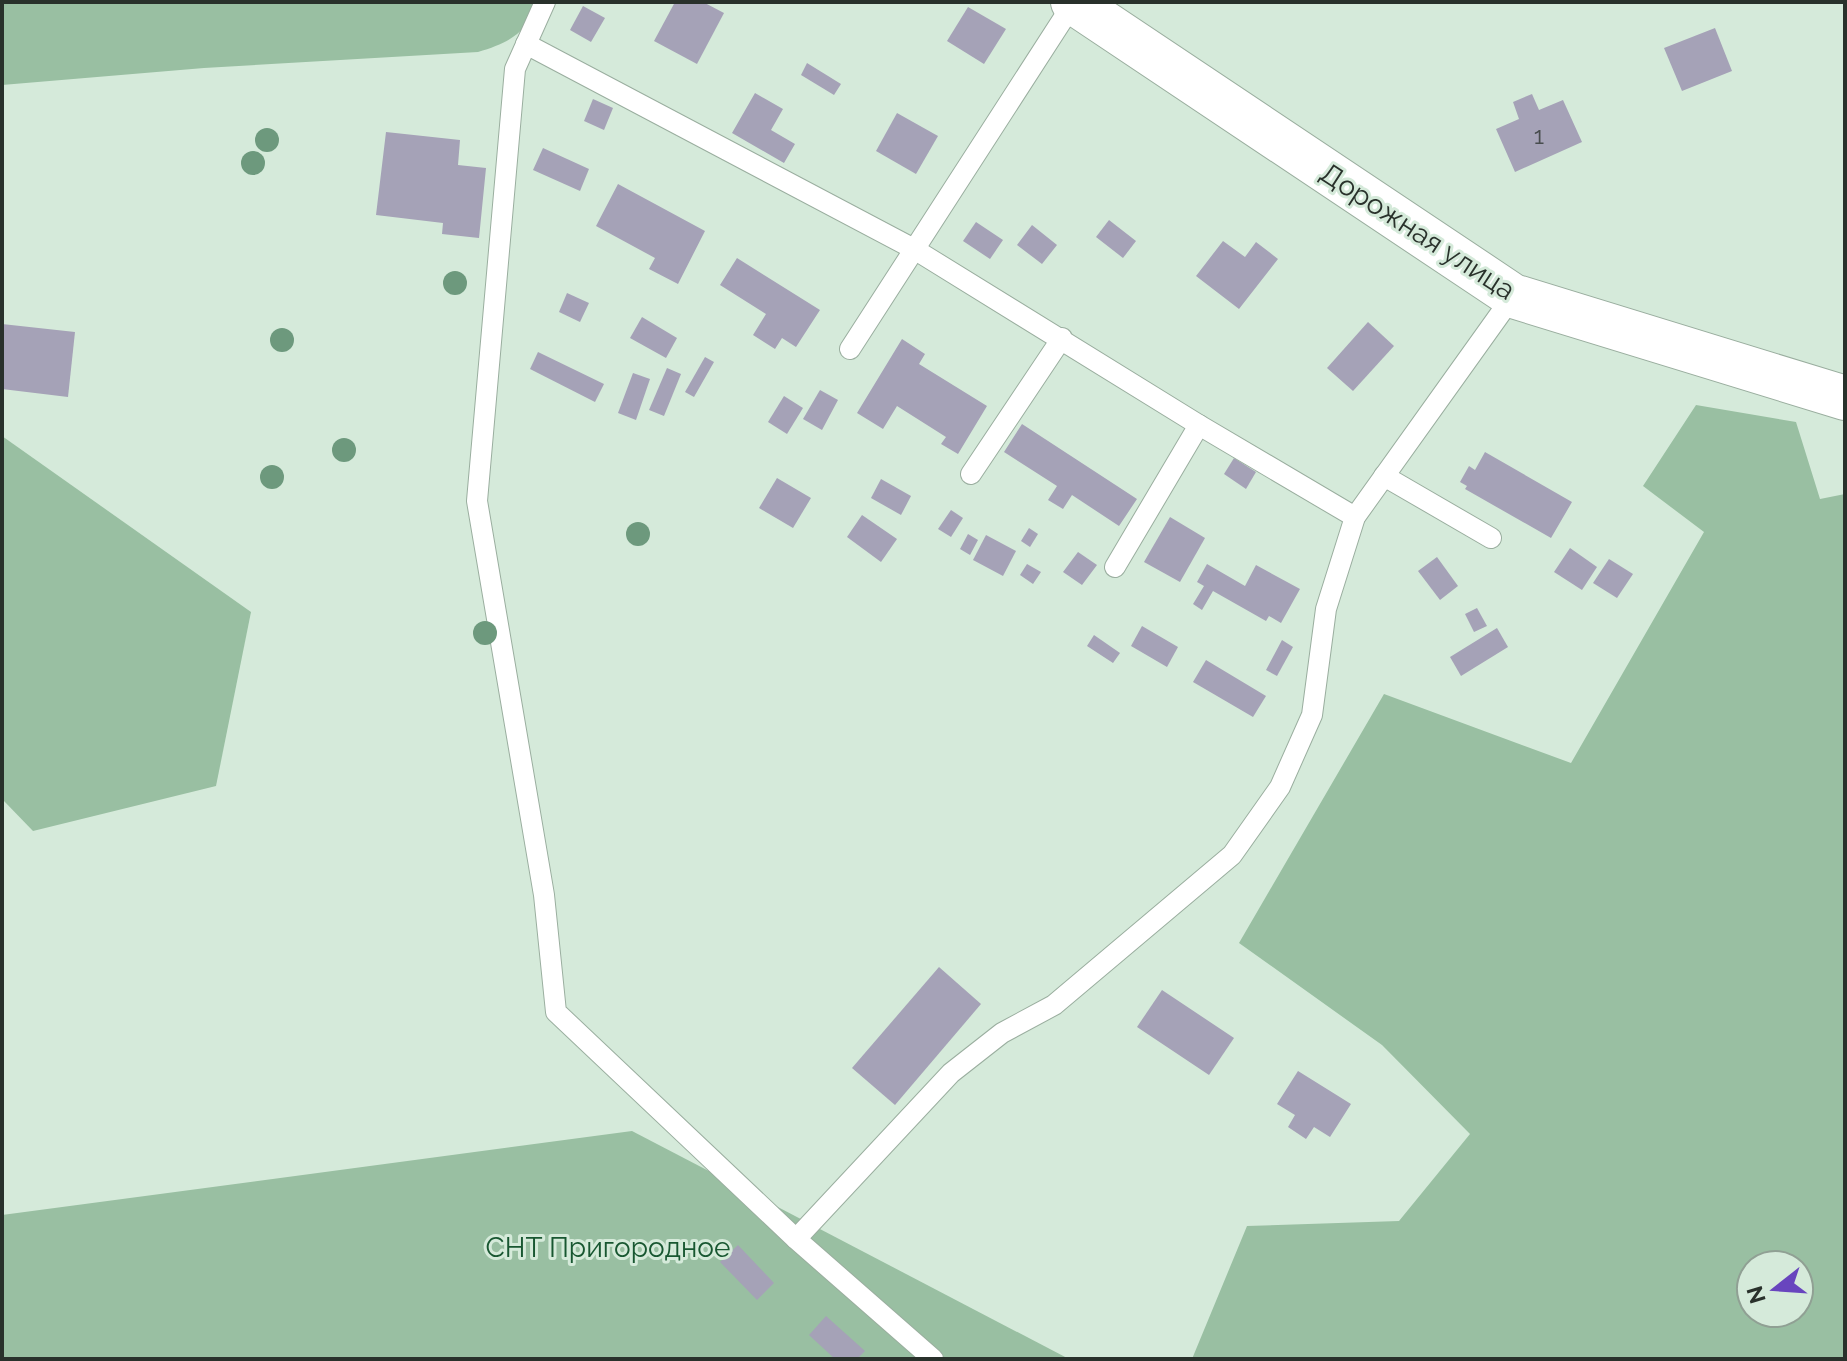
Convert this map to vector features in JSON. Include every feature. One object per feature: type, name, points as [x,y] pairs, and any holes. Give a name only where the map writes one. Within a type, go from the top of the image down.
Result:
[{"type":"street","name":"Дорожная улица","points":[[1073,2],[1513,296],[1845,398]]},
{"type":"lane","points":[[545,2],[515,69],[477,501],[544,895],[556,1012],[796,1239],[930,1358]]},
{"type":"lane","points":[[850,349],[1073,2]]},
{"type":"lane","points":[[526,44],[914,249],[1355,517]]},
{"type":"lane","points":[[796,1239],[951,1073],[1002,1033],[1054,1005],[1232,855],[1280,787],[1312,715],[1326,609],[1355,517],[1513,296]]},
{"type":"lane","points":[[971,474],[1062,338]]},
{"type":"lane","points":[[1115,567],[1199,425]]},
{"type":"lane","points":[[1384,476],[1491,538]]},
{"type":"green space","points":[[2,2],[538,2],[528,22],[516,35],[478,52],[204,68],[2,85]]},
{"type":"green space","points":[[1696,405],[1796,422],[1820,499],[1845,494],[1845,1359],[1192,1359],[1247,1226],[1399,1221],[1470,1134],[1382,1045],[1239,943],[1384,694],[1571,763],[1704,532],[1643,486]]},
{"type":"green space","points":[[2,436],[251,612],[216,786],[33,831],[2,799]]},
{"type":"green space","name":"СНТ Пригородное","points":[[632,1131],[1069,1359],[2,1359],[2,1215]]},
{"type":"building","points":[[675,2],[703,2],[724,13],[697,64],[654,41]]},
{"type":"building","points":[[583,6],[605,18],[591,42],[570,30]]},
{"type":"building","points":[[968,7],[1006,29],[984,64],[947,41]]},
{"type":"building","points":[[1715,28],[1732,71],[1682,91],[1664,48]]},
{"type":"building","points":[[807,63],[841,84],[834,95],[801,75]]},
{"type":"building","points":[[755,93],[783,109],[771,130],[795,144],[784,163],[732,133]]},
{"type":"building","points":[[1532,94],[1539,110],[1563,100],[1582,142],[1515,172],[1496,129],[1519,119],[1513,102]]},
{"type":"building","points":[[593,99],[613,108],[604,130],[584,121]]},
{"type":"building","points":[[897,113],[938,136],[916,174],[876,151]]},
{"type":"building","points":[[386,132],[460,140],[458,165],[486,168],[479,238],[442,234],[443,223],[376,215]]},
{"type":"building","points":[[543,148],[589,169],[580,191],[533,170]]},
{"type":"building","points":[[618,184],[705,231],[678,284],[649,269],[655,258],[596,226]]},
{"type":"building","points":[[1109,220],[1136,241],[1123,258],[1096,237]]},
{"type":"building","points":[[976,222],[1003,240],[990,259],[963,241]]},
{"type":"building","points":[[1032,225],[1057,245],[1042,264],[1017,245]]},
{"type":"building","points":[[1223,241],[1245,257],[1256,242],[1278,259],[1239,309],[1196,276]]},
{"type":"building","points":[[737,258],[820,310],[796,347],[782,338],[775,349],[753,335],[766,314],[720,285]]},
{"type":"building","points":[[567,293],[589,303],[580,322],[559,312]]},
{"type":"building","points":[[642,317],[677,338],[666,358],[630,338]]},
{"type":"building","points":[[1368,322],[1394,346],[1353,391],[1327,368]]},
{"type":"building","points":[[2,324],[75,332],[68,397],[2,389]]},
{"type":"building","points":[[902,339],[925,354],[919,364],[987,406],[958,454],[941,444],[946,437],[897,406],[883,429],[857,413]]},
{"type":"building","points":[[538,352],[604,384],[595,402],[530,369]]},
{"type":"building","points":[[705,357],[714,362],[694,397],[685,392]]},
{"type":"building","points":[[667,368],[681,374],[664,416],[649,410]]},
{"type":"building","points":[[633,373],[650,379],[636,420],[618,413]]},
{"type":"building","points":[[820,390],[838,400],[822,430],[803,419]]},
{"type":"building","points":[[784,396],[803,408],[787,434],[768,422]]},
{"type":"building","points":[[1022,424],[1137,499],[1119,526],[1072,495],[1063,509],[1048,500],[1057,486],[1004,452]]},
{"type":"building","points":[[1485,452],[1572,502],[1551,538],[1465,489],[1467,486],[1460,482],[1469,466],[1475,470]]},
{"type":"building","points":[[1234,458],[1256,472],[1246,489],[1224,474]]},
{"type":"building","points":[[777,478],[811,498],[793,528],[759,508]]},
{"type":"building","points":[[881,479],[911,496],[901,515],[871,498]]},
{"type":"building","points":[[951,510],[963,518],[951,537],[938,529]]},
{"type":"building","points":[[862,515],[897,539],[881,562],[847,537]]},
{"type":"building","points":[[1170,517],[1205,538],[1180,582],[1144,562]]},
{"type":"building","points":[[1029,528],[1038,534],[1030,547],[1021,541]]},
{"type":"building","points":[[968,534],[978,540],[970,555],[960,549]]},
{"type":"building","points":[[986,535],[1016,551],[1003,576],[973,560]]},
{"type":"building","points":[[1570,548],[1597,567],[1582,590],[1554,572]]},
{"type":"building","points":[[1078,552],[1097,565],[1082,585],[1063,572]]},
{"type":"building","points":[[1437,557],[1458,586],[1440,600],[1418,571]]},
{"type":"building","points":[[1609,559],[1633,574],[1617,598],[1593,583]]},
{"type":"building","points":[[1027,564],[1041,572],[1033,584],[1020,575]]},
{"type":"building","points":[[1207,564],[1245,586],[1256,565],[1300,589],[1281,623],[1269,616],[1266,621],[1213,591],[1202,610],[1193,604],[1204,586],[1197,582]]},
{"type":"building","points":[[1477,608],[1487,626],[1474,632],[1465,614]]},
{"type":"building","points":[[1142,626],[1178,647],[1167,667],[1131,646]]},
{"type":"building","points":[[1497,628],[1508,647],[1461,676],[1450,657]]},
{"type":"building","points":[[1094,635],[1120,653],[1113,663],[1087,646]]},
{"type":"building","points":[[1282,640],[1293,647],[1277,676],[1266,670]]},
{"type":"building","points":[[1206,660],[1266,696],[1253,717],[1193,682]]},
{"type":"building","points":[[939,967],[981,1004],[895,1105],[852,1068]]},
{"type":"building","points":[[1162,990],[1234,1038],[1209,1075],[1137,1027]]},
{"type":"building","points":[[1298,1071],[1351,1104],[1330,1137],[1314,1127],[1306,1139],[1288,1127],[1295,1115],[1277,1104]]},
{"type":"building","points":[[738,1245],[774,1283],[757,1300],[720,1262]]},
{"type":"building","points":[[826,1316],[865,1351],[857,1359],[835,1359],[809,1335]]}]
